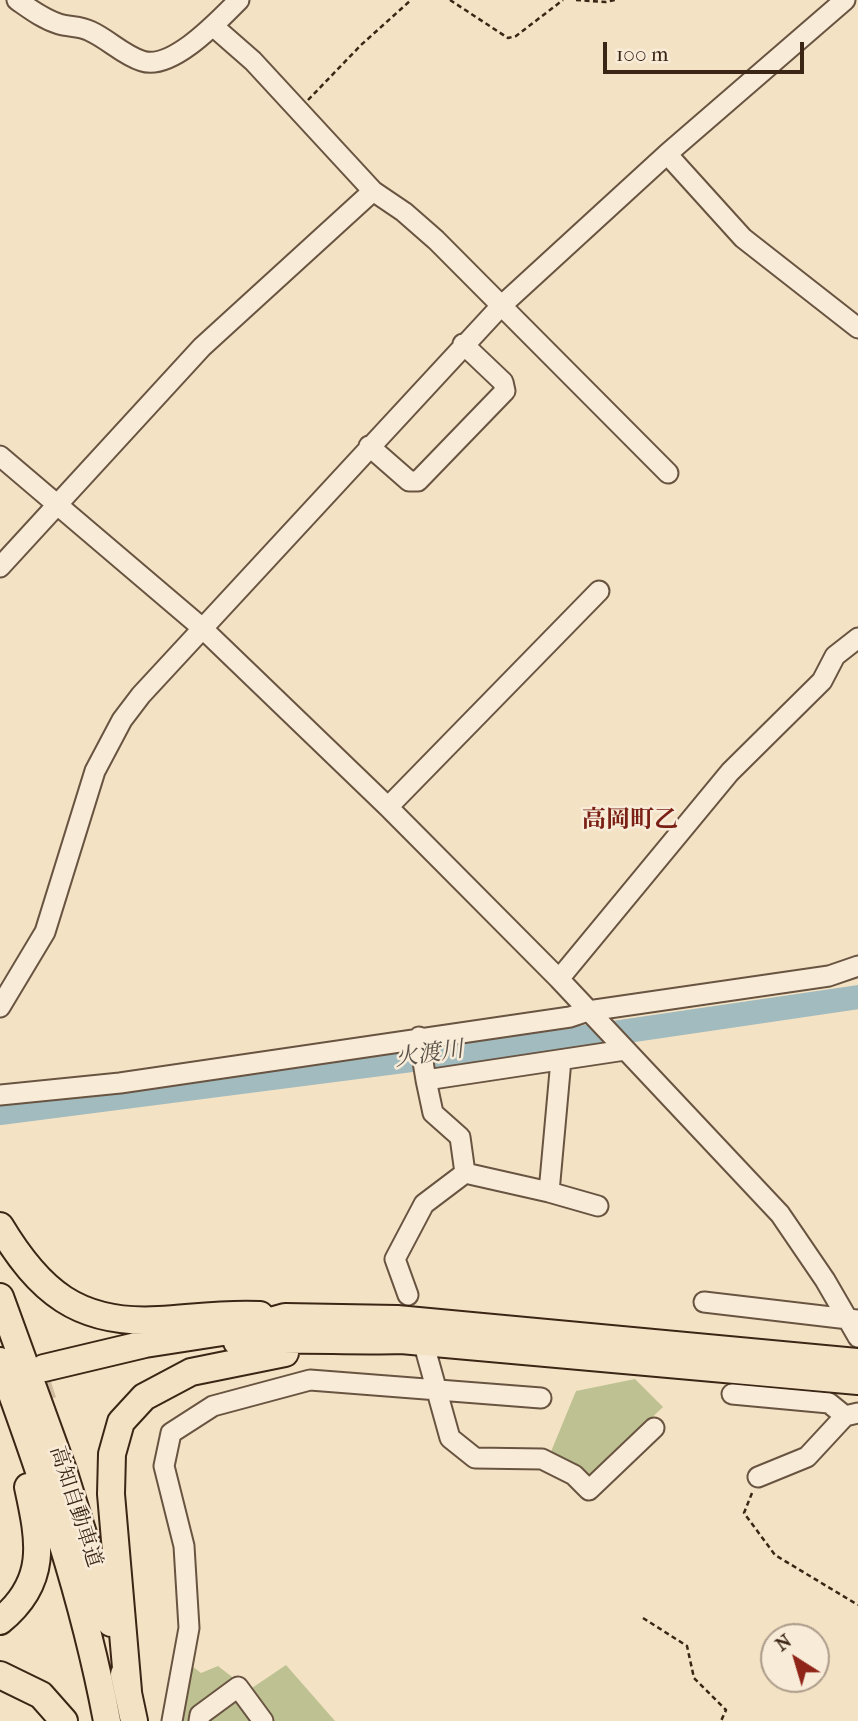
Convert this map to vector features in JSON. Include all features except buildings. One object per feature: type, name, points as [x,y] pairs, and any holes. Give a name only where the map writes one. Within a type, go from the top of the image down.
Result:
[{"type":"highway","points":[[0,1226],[37,1280],[68,1304],[115,1319],[157,1321],[226,1313],[397,1319],[850,1371]]},
{"type":"highway","name":"高知自動車道","points":[[0,1297],[73,1499],[102,1589],[134,1721]]},
{"type":"highway","points":[[285,1317],[242,1329],[145,1344],[48,1377],[199,1346],[282,1338],[327,1342],[401,1340],[850,1371]]},
{"type":"highway","points":[[128,1691],[111,1494],[112,1454],[121,1422],[144,1397],[191,1371],[327,1342]]},
{"type":"highway","points":[[0,1621],[18,1606],[32,1587],[38,1534],[1,1363]]},
{"type":"highway","name":"高知自動車道","points":[[1,1363],[43,1481],[77,1597],[107,1721]]},
{"type":"highway","points":[[0,1675],[41,1695],[64,1721]]},
{"type":"street","points":[[17,0],[35,13],[60,24],[88,29],[142,61],[168,57],[213,26],[239,0]]},
{"type":"street","points":[[0,1007],[45,932],[83,806],[108,747],[141,695],[201,627],[500,307],[667,154],[845,0]]},
{"type":"street","points":[[213,26],[243,51],[373,191],[404,212],[436,240],[668,473]]},
{"type":"street","points":[[667,154],[743,238],[858,328]]},
{"type":"street","points":[[0,567],[202,347],[373,191]]},
{"type":"street","points":[[369,446],[409,481],[418,481],[505,391],[503,382],[463,344]]},
{"type":"street","points":[[0,456],[58,502],[201,627],[388,807],[559,979],[780,1214],[853,1319],[858,1337]]},
{"type":"street","points":[[388,807],[599,592]]},
{"type":"street","points":[[559,979],[730,772],[822,681],[835,656],[858,638]]},
{"type":"street","points":[[0,1095],[120,1083],[419,1041],[829,976],[858,967]]},
{"type":"street","points":[[419,1041],[433,1113],[460,1136],[465,1173]]},
{"type":"street","points":[[425,1076],[561,1060],[621,1046]]},
{"type":"street","points":[[549,1192],[561,1060]]},
{"type":"street","points":[[408,1295],[395,1259],[424,1204],[465,1173],[598,1206]]},
{"type":"street","points":[[704,1302],[853,1319]]},
{"type":"street","points":[[426,1352],[450,1438],[475,1458],[542,1459],[574,1475],[589,1490],[654,1427]]},
{"type":"street","points":[[173,1721],[172,1709],[189,1628],[184,1546],[163,1466],[171,1433],[213,1406],[310,1380],[541,1398]]},
{"type":"street","points":[[732,1394],[829,1403],[851,1415],[807,1457],[758,1477]]},
{"type":"street","points":[[199,1721],[200,1715],[238,1687],[263,1721]]},
{"type":"path","points":[[298,110],[361,45],[411,0]]},
{"type":"path","points":[[450,0],[508,38],[516,36],[563,0]]},
{"type":"path","points":[[576,0],[615,0]]},
{"type":"path","points":[[758,1477],[744,1513],[775,1555],[858,1605]]},
{"type":"path","points":[[643,1618],[687,1646],[694,1678],[726,1710],[721,1721]]},
{"type":"green space","points":[[635,1379],[663,1407],[587,1480],[550,1454],[576,1391]]},
{"type":"green space","points":[[188,1663],[201,1673],[218,1666],[249,1690],[286,1665],[335,1721],[179,1721]]},
{"type":"waterway","name":"火渡川","points":[[0,1113],[559,1041],[858,997]]},
{"type":"tunnel","points":[[0,1402],[52,1385]]},
{"type":"district","name":"高岡町乙","points":[[630,821]]}]
